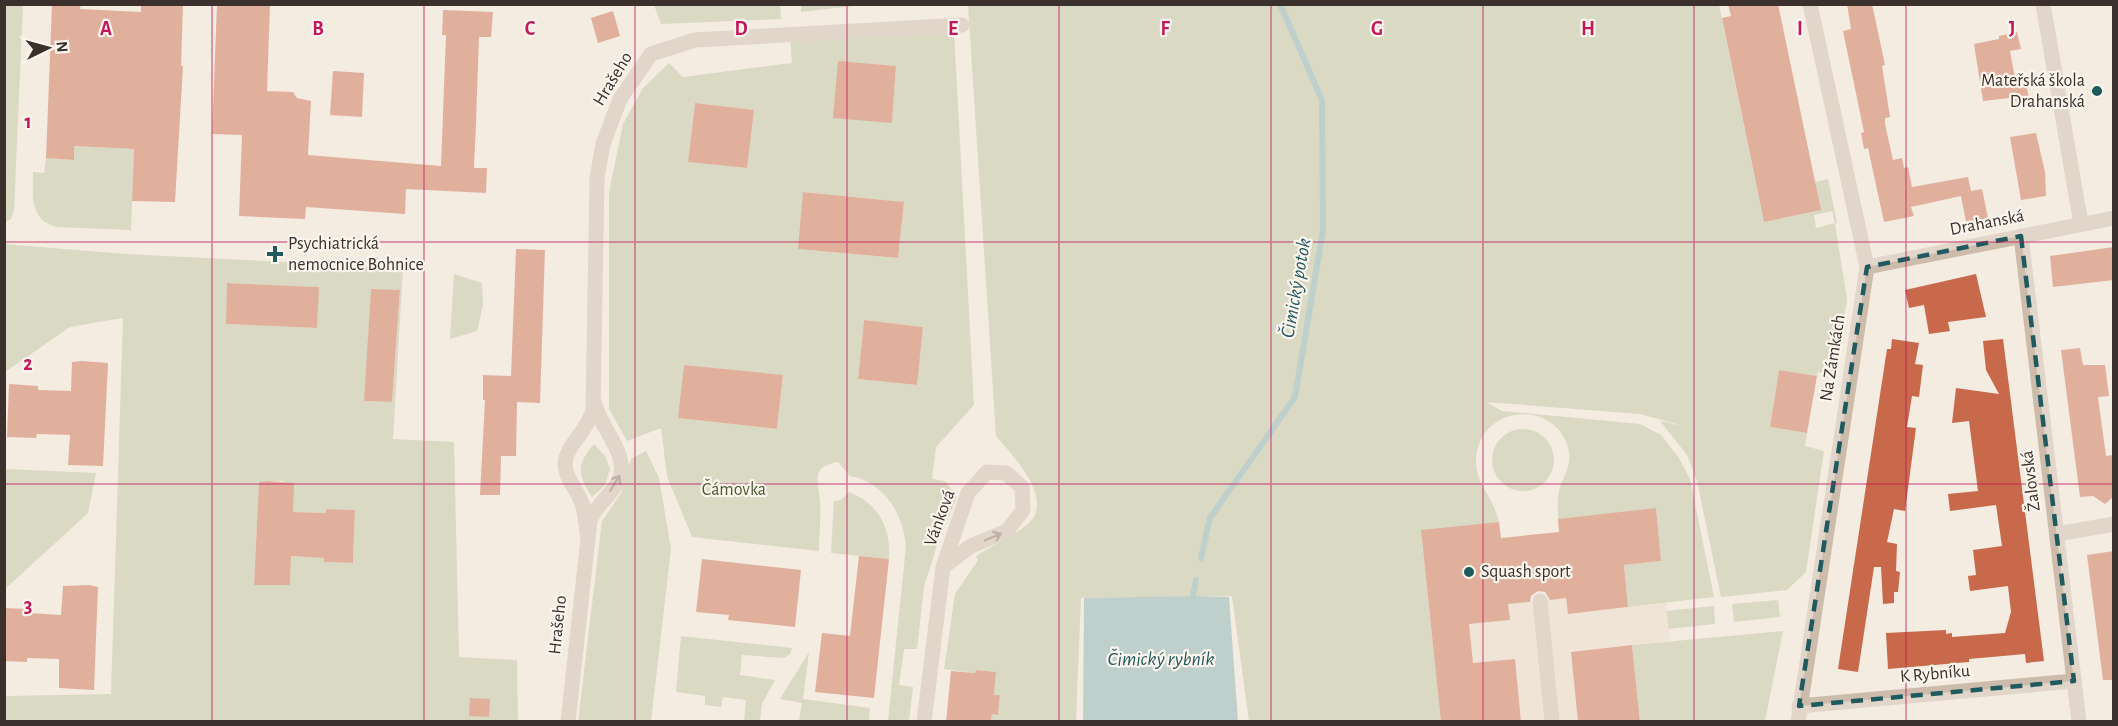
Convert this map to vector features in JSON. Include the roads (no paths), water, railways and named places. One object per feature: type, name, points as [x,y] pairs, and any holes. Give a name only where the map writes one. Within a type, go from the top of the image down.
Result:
[{"type":"street","name":"Na Zámkách","points":[[1798,714],[1867,267],[1810,4]]},
{"type":"street","points":[[2043,4],[2081,224]]},
{"type":"street","name":"Hrašeho","points":[[587,533],[582,503],[567,477],[565,463],[570,448],[590,420],[594,400],[597,178],[603,144],[620,99],[651,54],[694,40],[962,25]]},
{"type":"street","name":"Drahanská","points":[[1867,267],[2114,218]]},
{"type":"street","name":"Žalovská","points":[[2021,236],[2079,722]]},
{"type":"street","name":"Hrašeho","points":[[568,722],[587,533],[595,508],[615,488],[622,471],[620,452],[603,427],[594,400]]},
{"type":"street","name":"Vánková","points":[[924,722],[943,567],[968,493],[987,472],[1006,473],[1022,487],[1023,510],[1007,531],[971,546],[943,567]]},
{"type":"street","points":[[2057,534],[2114,524]]},
{"type":"street","points":[[1540,601],[1552,722]]},
{"type":"street","name":"K Rybníku","points":[[1798,714],[2074,681]]},
{"type":"water","name":"Čimický rybník","points":[[1229,597],[1238,721],[1083,721],[1084,598]]},
{"type":"waterway","name":"Čimický potok","points":[[1201,558],[1210,518],[1295,397],[1323,230],[1322,100],[1280,4]]},
{"type":"waterway","name":"Čimický potok","points":[[1193,596],[1196,580]]},
{"type":"place","name":"Mateřská škola Drahanská","points":[[2097,91]]},
{"type":"place","name":"Psychiatrická nemocnice Bohnice","points":[[275,254]]},
{"type":"place","name":"Squash sport","points":[[1469,572]]},
{"type":"park label","name":"Čámovka","points":[[734,490]]}]
